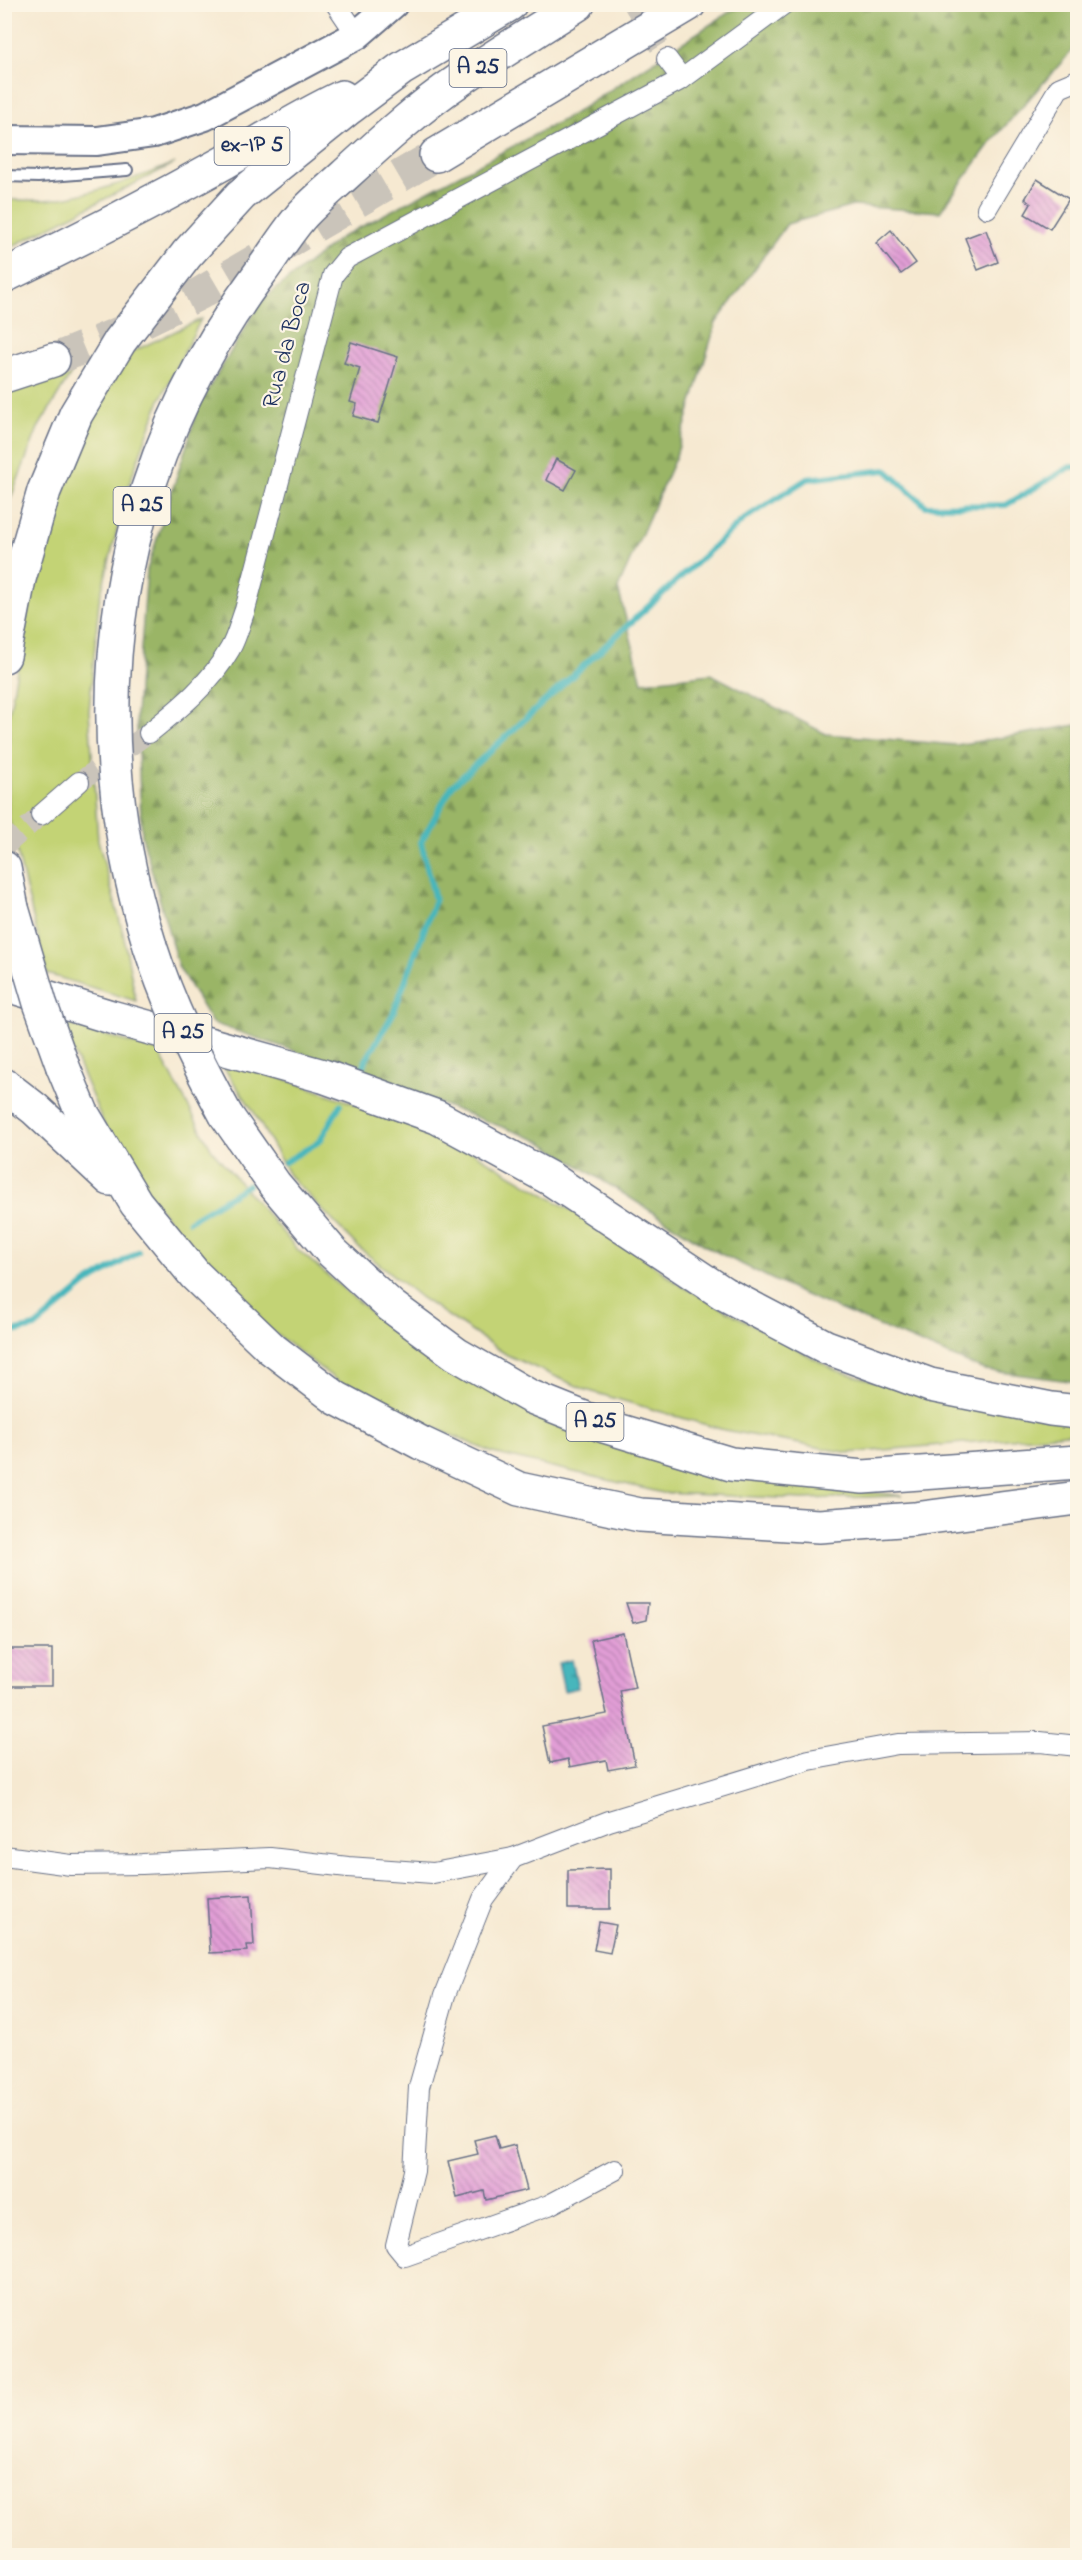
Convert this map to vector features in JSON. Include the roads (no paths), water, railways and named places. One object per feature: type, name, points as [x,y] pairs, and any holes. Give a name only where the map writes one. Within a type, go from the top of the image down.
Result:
[{"type":"highway","name":"A 25","points":[[4,657],[19,579],[44,491],[76,414],[120,341],[187,254],[241,195],[401,69],[510,4]]},
{"type":"highway","name":"A 25","points":[[578,4],[457,81],[384,139],[303,214],[232,311],[186,392],[148,485],[123,579],[114,667],[113,746],[121,825],[138,908],[161,981],[193,1056],[226,1115],[275,1185],[332,1252],[391,1306],[465,1359],[530,1396],[593,1422],[731,1464],[863,1477],[1077,1461]]},
{"type":"highway","points":[[436,155],[689,4]]},
{"type":"highway","name":"ex-IP 5","points":[[4,276],[105,227],[227,161],[312,111],[401,69]]},
{"type":"highway","points":[[4,376],[53,360]]},
{"type":"highway","points":[[4,868],[12,909],[40,1003],[63,1067],[82,1113],[136,1203]]},
{"type":"highway","points":[[4,984],[111,1017],[322,1076],[437,1117],[551,1179],[723,1293],[826,1347],[930,1385],[1077,1412]]},
{"type":"highway","points":[[4,1085],[35,1109],[136,1203],[195,1275],[272,1349],[336,1398],[519,1490],[640,1515],[819,1526],[914,1519],[1077,1498]]},
{"type":"street","points":[[336,4],[357,35]]},
{"type":"street","points":[[4,140],[97,141],[154,133],[205,116],[357,35],[393,4]]},
{"type":"street","name":"Rua da Boca","points":[[149,733],[193,696],[213,675],[231,647],[248,598],[333,275],[347,258],[682,80],[784,4]]},
{"type":"street","points":[[667,58],[682,80]]},
{"type":"street","points":[[987,208],[1059,88],[1077,80]]},
{"type":"street","points":[[41,815],[79,782]]},
{"type":"street","points":[[4,1856],[71,1865],[270,1858],[348,1867],[433,1873],[513,1858],[609,1821],[809,1760],[898,1744],[1040,1742],[1077,1746]]},
{"type":"street","points":[[513,1858],[483,1899],[445,1995],[419,2087],[414,2171],[396,2245],[405,2256],[549,2205],[615,2170]]},
{"type":"lane","points":[[4,176],[38,177],[127,170]]},
{"type":"water","points":[[572,1660],[578,1688],[564,1691],[558,1663]]},
{"type":"waterway","points":[[362,1067],[393,1014],[435,900],[421,842],[452,786],[744,519],[807,479],[886,470],[926,506],[1006,505],[1070,467],[1078,467]]},
{"type":"waterway","points":[[285,1162],[320,1141],[340,1105]]},
{"type":"waterway","points":[[189,1221],[248,1185]]},
{"type":"waterway","points":[[4,1334],[35,1327],[86,1284],[138,1252]]},
{"type":"tunnel","points":[[633,4],[667,59]]},
{"type":"tunnel","points":[[53,360],[119,333],[199,294],[436,155]]},
{"type":"tunnel","points":[[79,782],[149,733]]},
{"type":"tunnel","points":[[4,847],[41,815]]}]
